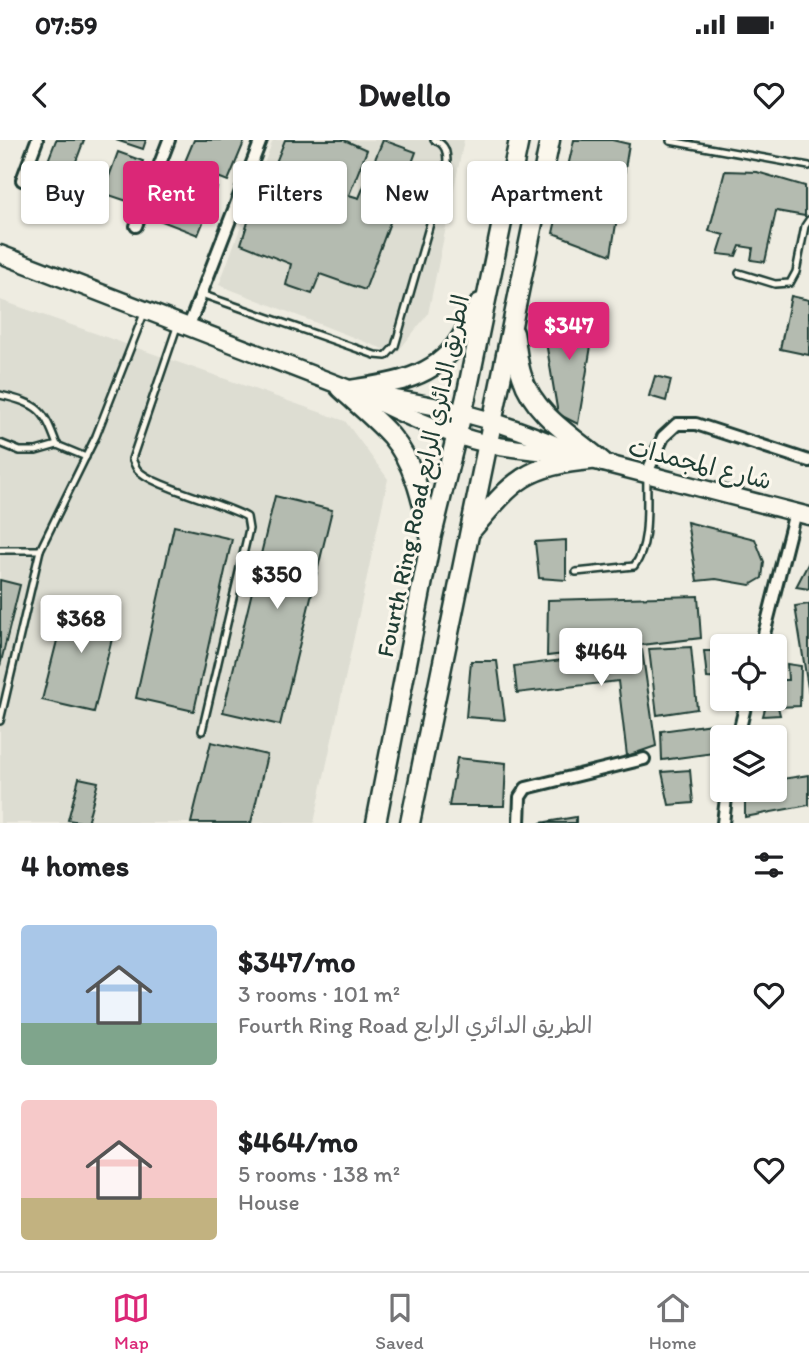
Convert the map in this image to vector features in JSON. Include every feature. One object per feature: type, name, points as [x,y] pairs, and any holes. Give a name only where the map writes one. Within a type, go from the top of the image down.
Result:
[{"type":"main road","name":"Fourth Ring Road الطريق الدائري الرابع","points":[[376,823],[431,539],[489,288],[519,140]]},
{"type":"main road","points":[[410,823],[550,140]]},
{"type":"main road","points":[[0,254],[351,391],[405,457],[419,490],[431,539]]},
{"type":"main road","points":[[351,391],[404,380],[438,364],[459,341],[489,288]]},
{"type":"main road","points":[[512,322],[521,374],[533,399],[591,459]]},
{"type":"main road","name":"شارع المجمدات","points":[[351,391],[493,420],[591,459]]},
{"type":"main road","name":"شارع المجمدات","points":[[351,391],[398,413],[487,444],[591,459],[805,515]]},
{"type":"main road","points":[[467,535],[501,494],[521,479],[561,463],[591,459]]},
{"type":"street","points":[[29,161],[37,140]]},
{"type":"street","points":[[136,226],[169,140]]},
{"type":"street","points":[[183,326],[201,294],[261,140]]},
{"type":"street","points":[[647,473],[663,437],[677,424],[696,424],[809,461]]},
{"type":"street","points":[[765,634],[805,515]]},
{"type":"street","points":[[519,823],[520,797],[526,788],[644,759]]},
{"type":"street","points":[[723,823],[725,802]]},
{"type":"lane","points":[[201,294],[375,355],[386,356],[395,346],[447,164],[447,152],[441,142],[434,140]]},
{"type":"lane","points":[[670,141],[809,166]]},
{"type":"lane","points":[[739,273],[775,284],[790,284],[796,272],[805,226],[809,220]]},
{"type":"lane","points":[[802,245],[809,246]]},
{"type":"lane","points":[[0,721],[40,550],[86,457],[145,311]]},
{"type":"lane","points":[[183,326],[132,459],[138,471],[247,517],[249,529],[202,731]]},
{"type":"lane","points":[[0,395],[40,409],[48,421],[57,445]]},
{"type":"lane","points":[[0,443],[20,451],[36,451],[57,445],[86,457]]},
{"type":"lane","points":[[576,572],[634,566],[640,558],[645,533],[647,473]]},
{"type":"lane","points":[[0,550],[40,550]]},
{"type":"shaded area","points":[[273,140],[464,140],[453,193],[453,161],[361,161],[361,224],[447,224],[428,314],[396,354],[219,285],[242,224],[347,224],[347,161],[265,161]]},
{"type":"shaded area","points":[[0,300],[345,421],[388,479],[314,823],[0,823]]},
{"type":"building","points":[[56,140],[84,140],[76,161],[48,161]]},
{"type":"building","points":[[116,140],[146,140],[143,149]]},
{"type":"building","points":[[194,140],[245,140],[236,161],[233,161],[228,181],[219,178],[219,161],[185,161]]},
{"type":"building","points":[[285,140],[344,140],[367,150],[349,195],[359,198],[361,193],[361,224],[389,224],[365,290],[320,274],[312,294],[286,285],[291,264],[241,244],[247,224],[347,224],[347,161],[277,161]]},
{"type":"building","points":[[383,140],[416,152],[413,161],[374,161]]},
{"type":"building","points":[[574,140],[612,140],[629,144],[626,161],[569,161]]},
{"type":"building","points":[[118,152],[143,161],[123,161],[123,200],[109,195],[109,177]]},
{"type":"building","points":[[725,171],[757,172],[805,186],[805,216],[776,211],[765,262],[751,260],[753,248],[740,246],[736,256],[718,254],[724,235],[709,231]]},
{"type":"building","points":[[169,224],[202,224],[198,235]]},
{"type":"building","points":[[555,224],[616,224],[611,255],[553,233]]},
{"type":"building","points":[[791,296],[809,300],[809,355],[780,349]]},
{"type":"building","points":[[542,318],[595,322],[578,424],[558,414]]},
{"type":"building","points":[[655,376],[671,380],[666,401],[649,396]]},
{"type":"building","points":[[275,496],[332,510],[280,725],[223,712]]},
{"type":"building","points":[[687,522],[755,539],[764,562],[762,578],[750,585],[716,579],[697,581]]},
{"type":"building","points":[[174,526],[232,539],[194,711],[136,698]]},
{"type":"building","points":[[566,540],[566,580],[539,578],[535,542]]},
{"type":"building","points":[[809,562],[809,589],[796,587]]},
{"type":"building","points":[[0,580],[20,585],[0,666]]},
{"type":"building","points":[[698,596],[701,638],[547,656],[548,600]]},
{"type":"building","points":[[68,597],[119,610],[94,712],[42,700]]},
{"type":"building","points":[[809,604],[809,694],[795,606]]},
{"type":"building","points":[[691,647],[697,709],[657,715],[649,649]]},
{"type":"building","points":[[642,650],[656,746],[627,756],[618,681],[517,693],[514,666]]},
{"type":"building","points":[[704,651],[710,651],[710,678],[707,678]]},
{"type":"building","points":[[471,661],[497,661],[505,720],[466,717]]},
{"type":"building","points":[[787,664],[801,666],[800,706],[787,707]]},
{"type":"building","points":[[764,711],[779,711],[780,715],[763,716]]},
{"type":"building","points":[[712,724],[710,754],[662,760],[661,731]]},
{"type":"building","points":[[211,742],[267,755],[251,823],[191,823]]},
{"type":"building","points":[[457,758],[506,763],[504,806],[449,806]]},
{"type":"building","points":[[690,770],[693,803],[669,805],[662,772]]},
{"type":"building","points":[[809,775],[809,805],[745,817],[745,802],[787,802],[787,778]]},
{"type":"building","points":[[79,778],[98,782],[87,823],[68,820]]},
{"type":"building","points":[[576,817],[576,823],[540,823]]}]
